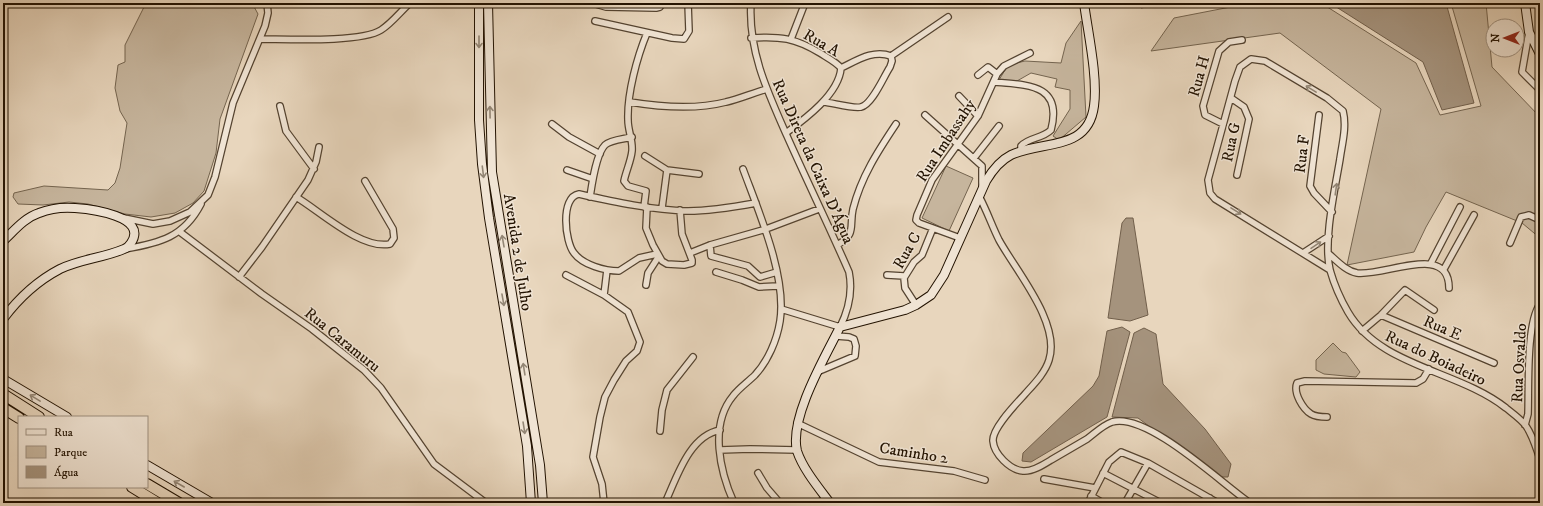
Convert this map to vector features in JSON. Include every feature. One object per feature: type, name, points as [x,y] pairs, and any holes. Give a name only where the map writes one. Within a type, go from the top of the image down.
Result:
[{"type":"highway","points":[[3,394],[37,416]]},
{"type":"highway","points":[[3,408],[18,417]]},
{"type":"highway","points":[[148,485],[179,503]]},
{"type":"highway","points":[[134,488],[158,503]]},
{"type":"main road","name":"Avenida 2 de Julho","points":[[479,3],[479,120],[482,164],[489,218],[529,456],[531,503]]},
{"type":"main road","name":"Avenida 2 de Julho","points":[[488,3],[492,172],[540,465],[543,503]]},
{"type":"main road","points":[[828,500],[804,466],[798,450],[796,438],[798,422],[817,372],[840,327],[894,313],[916,305],[938,287],[990,173],[1008,157],[1021,151],[1066,142],[1082,131],[1090,119],[1094,102],[1094,78],[1084,3]]},
{"type":"main road","points":[[1525,3],[1529,32],[1540,54]]},
{"type":"main road","points":[[3,241],[26,219],[39,213],[54,209],[74,208],[124,218],[131,226],[133,232],[132,241],[125,249],[89,258],[60,270],[34,286],[3,319]]},
{"type":"main road","points":[[3,379],[65,416]]},
{"type":"main road","points":[[148,466],[212,503]]},
{"type":"street","points":[[125,249],[160,241],[180,232],[192,219],[212,186],[232,103],[260,40],[267,19],[267,3]]},
{"type":"street","points":[[260,40],[323,40],[373,34],[388,24],[410,3]]},
{"type":"street","points":[[592,3],[606,7],[656,8],[660,7],[662,3]]},
{"type":"street","points":[[595,21],[682,39],[686,37],[689,31],[688,3]]},
{"type":"street","name":"Rua Direta da Caixa D'Água","points":[[751,3],[751,38],[757,62],[767,89],[819,209],[838,245],[849,272],[851,285],[848,310],[840,327]]},
{"type":"street","points":[[791,39],[805,3]]},
{"type":"street","points":[[841,68],[868,56],[879,54],[891,56],[923,32],[948,17]]},
{"type":"street","points":[[647,32],[640,50],[630,102],[628,123],[632,137],[632,153],[624,181],[628,186],[646,191],[646,225],[658,255],[662,261],[667,264],[684,265],[692,263],[690,253],[682,234],[680,210]]},
{"type":"street","points":[[1529,32],[1522,72],[1540,90]]},
{"type":"street","name":"Rua A","points":[[751,38],[778,36],[791,39],[805,44],[841,68],[840,75],[824,102],[810,116],[786,133]]},
{"type":"street","name":"Rua H","points":[[1223,124],[1205,115],[1203,106],[1219,51],[1229,42],[1242,40]]},
{"type":"street","points":[[978,75],[988,67],[997,74],[1004,66],[1030,53]]},
{"type":"street","points":[[824,102],[858,108],[865,106],[871,101],[890,67],[892,61],[891,56]]},
{"type":"street","points":[[1257,59],[1265,61],[1326,98],[1343,111],[1344,128],[1329,236],[1330,270],[1215,199],[1210,193],[1208,180],[1223,124],[1240,67],[1246,61],[1257,59]]},
{"type":"street","name":"Rua Imbassahy","points":[[960,238],[919,223],[916,218],[937,172],[959,145],[978,116],[997,74]]},
{"type":"street","points":[[994,82],[1036,88],[1046,93],[1051,99],[1051,130],[1040,138],[1023,143],[1021,146],[1021,151]]},
{"type":"street","points":[[630,102],[664,106],[707,105],[725,102],[767,89]]},
{"type":"street","points":[[959,96],[978,116]]},
{"type":"street","name":"Rua G","points":[[1231,98],[1244,107],[1249,119],[1237,176]]},
{"type":"street","points":[[280,106],[286,131],[314,169]]},
{"type":"street","points":[[926,115],[983,168],[981,193],[998,239],[1045,318],[1050,341],[1049,360],[1043,371],[1011,410],[994,435],[994,445],[1002,459],[1007,464],[1024,471],[1036,468],[1087,438],[1107,424],[1114,422],[1127,422],[1159,434],[1250,503]]},
{"type":"street","name":"Rua F","points":[[1319,115],[1310,186],[1332,212]]},
{"type":"street","points":[[552,124],[561,132],[600,154]]},
{"type":"street","points":[[838,245],[846,241],[852,232],[853,211],[865,176],[871,163],[896,124]]},
{"type":"street","points":[[974,158],[999,126]]},
{"type":"street","points":[[590,197],[600,154],[605,144],[632,137]]},
{"type":"street","points":[[239,277],[262,247],[308,180],[314,169],[319,147]]},
{"type":"street","points":[[645,156],[667,170],[699,174]]},
{"type":"street","points":[[734,503],[723,474],[720,450],[720,430],[724,411],[729,401],[760,369],[778,333],[781,309],[776,272],[766,230],[742,169]]},
{"type":"street","points":[[567,170],[593,179]]},
{"type":"street","points":[[662,208],[667,170]]},
{"type":"street","points":[[296,197],[343,229],[377,244],[390,244],[394,238],[393,229],[365,181]]},
{"type":"street","points":[[658,255],[640,258],[619,272],[607,270],[584,262],[577,257],[570,248],[566,224],[570,199],[576,195],[645,207],[680,210],[708,210],[756,203]]},
{"type":"street","points":[[124,218],[153,224],[170,221],[190,212],[202,202]]},
{"type":"street","points":[[1431,263],[1460,207]]},
{"type":"street","points":[[690,253],[710,245],[766,230],[819,209]]},
{"type":"street","points":[[1510,243],[1519,219],[1526,214],[1540,220]]},
{"type":"street","points":[[1444,269],[1474,215]]},
{"type":"street","name":"Rua C","points":[[916,305],[905,288],[904,276],[914,262],[922,255],[933,228]]},
{"type":"street","name":"Rua Caramuru","points":[[180,232],[239,277],[312,329],[364,370],[381,388],[431,461],[442,472],[486,503]]},
{"type":"street","points":[[1303,253],[1329,236]]},
{"type":"street","points":[[710,245],[711,256],[748,266],[760,277],[776,272]]},
{"type":"street","points":[[1329,254],[1345,267],[1357,272],[1380,272],[1431,263],[1444,269],[1448,275],[1449,288]]},
{"type":"street","points":[[646,285],[648,273],[658,255]]},
{"type":"street","points":[[604,295],[607,270]]},
{"type":"street","name":"Rua do Boiadeiro","points":[[1330,270],[1348,311],[1362,331],[1388,350],[1488,395],[1525,425],[1534,441],[1540,459]]},
{"type":"street","points":[[716,272],[759,287],[778,286]]},
{"type":"street","points":[[566,275],[604,295],[628,312],[640,345],[637,351],[626,361],[614,380],[606,397],[600,417],[593,457],[602,484],[604,503]]},
{"type":"street","points":[[887,275],[904,276]]},
{"type":"street","points":[[1362,331],[1381,315],[1405,290],[1434,310]]},
{"type":"street","name":"Rua Osvaldo","points":[[1525,425],[1528,414],[1531,329],[1535,312],[1540,304]]},
{"type":"street","points":[[781,309],[840,327]]},
{"type":"street","name":"Rua E","points":[[1381,315],[1494,363]]},
{"type":"street","points":[[817,372],[855,356],[856,346],[854,339],[836,336]]},
{"type":"street","points":[[660,431],[662,410],[667,390],[693,357]]},
{"type":"street","points":[[1327,417],[1316,416],[1308,411],[1296,394],[1297,383],[1305,381],[1416,383],[1423,379],[1428,369]]},
{"type":"street","name":"Caminho 2","points":[[798,422],[879,462],[954,471],[985,480]]},
{"type":"street","points":[[665,503],[696,443],[705,435],[720,430]]},
{"type":"street","points":[[720,450],[798,450]]},
{"type":"street","points":[[1088,503],[1112,458],[1121,452],[1148,463],[1209,500],[1218,503]]},
{"type":"street","points":[[1124,503],[1148,463]]},
{"type":"street","points":[[758,473],[766,488],[780,503]]},
{"type":"street","points":[[1103,473],[1161,503]]},
{"type":"street","points":[[1044,479],[1095,488]]},
{"type":"street","points":[[1091,496],[1103,503]]},
{"type":"street","points":[[818,503],[828,500]]},
{"type":"green space","points":[[146,3],[252,3],[258,14],[220,119],[216,153],[204,191],[193,203],[175,213],[151,217],[125,214],[88,204],[69,202],[43,205],[18,204],[13,197],[14,193],[44,186],[108,190],[115,183],[120,168],[127,123],[120,111],[115,88],[118,65],[125,62],[125,45]]},
{"type":"green space","points":[[1251,3],[1321,3],[1416,63],[1440,115],[1481,106],[1451,3],[1486,3],[1487,18],[1485,18],[1485,58],[1491,58],[1492,67],[1540,117],[1540,238],[1522,223],[1446,192],[1414,252],[1347,265],[1381,109],[1280,33],[1151,51],[1174,18]]},
{"type":"green space","points":[[1081,21],[1086,117],[1059,140],[1053,136],[1070,109],[1070,90],[1055,87],[1057,79],[1031,73],[1017,81],[999,80],[1008,65],[1025,61],[1061,63],[1066,43]]},
{"type":"green space","points":[[946,166],[973,178],[949,231],[922,218]]},
{"type":"green space","points":[[1333,343],[1342,352],[1346,353],[1360,372],[1356,377],[1324,374],[1316,370],[1316,360]]},
{"type":"water","points":[[1140,3],[1170,3],[1141,8]]},
{"type":"water","points":[[1330,3],[1446,3],[1474,103],[1442,110],[1423,62]]},
{"type":"water","points":[[1126,218],[1133,218],[1148,315],[1130,321],[1108,318],[1122,223]]},
{"type":"water","points":[[1122,327],[1130,332],[1107,417],[1031,462],[1022,461],[1023,453],[1093,386],[1099,376],[1107,331]]},
{"type":"water","points":[[1144,328],[1156,334],[1163,384],[1205,429],[1231,464],[1228,477],[1218,477],[1138,418],[1112,417],[1134,333]]}]
